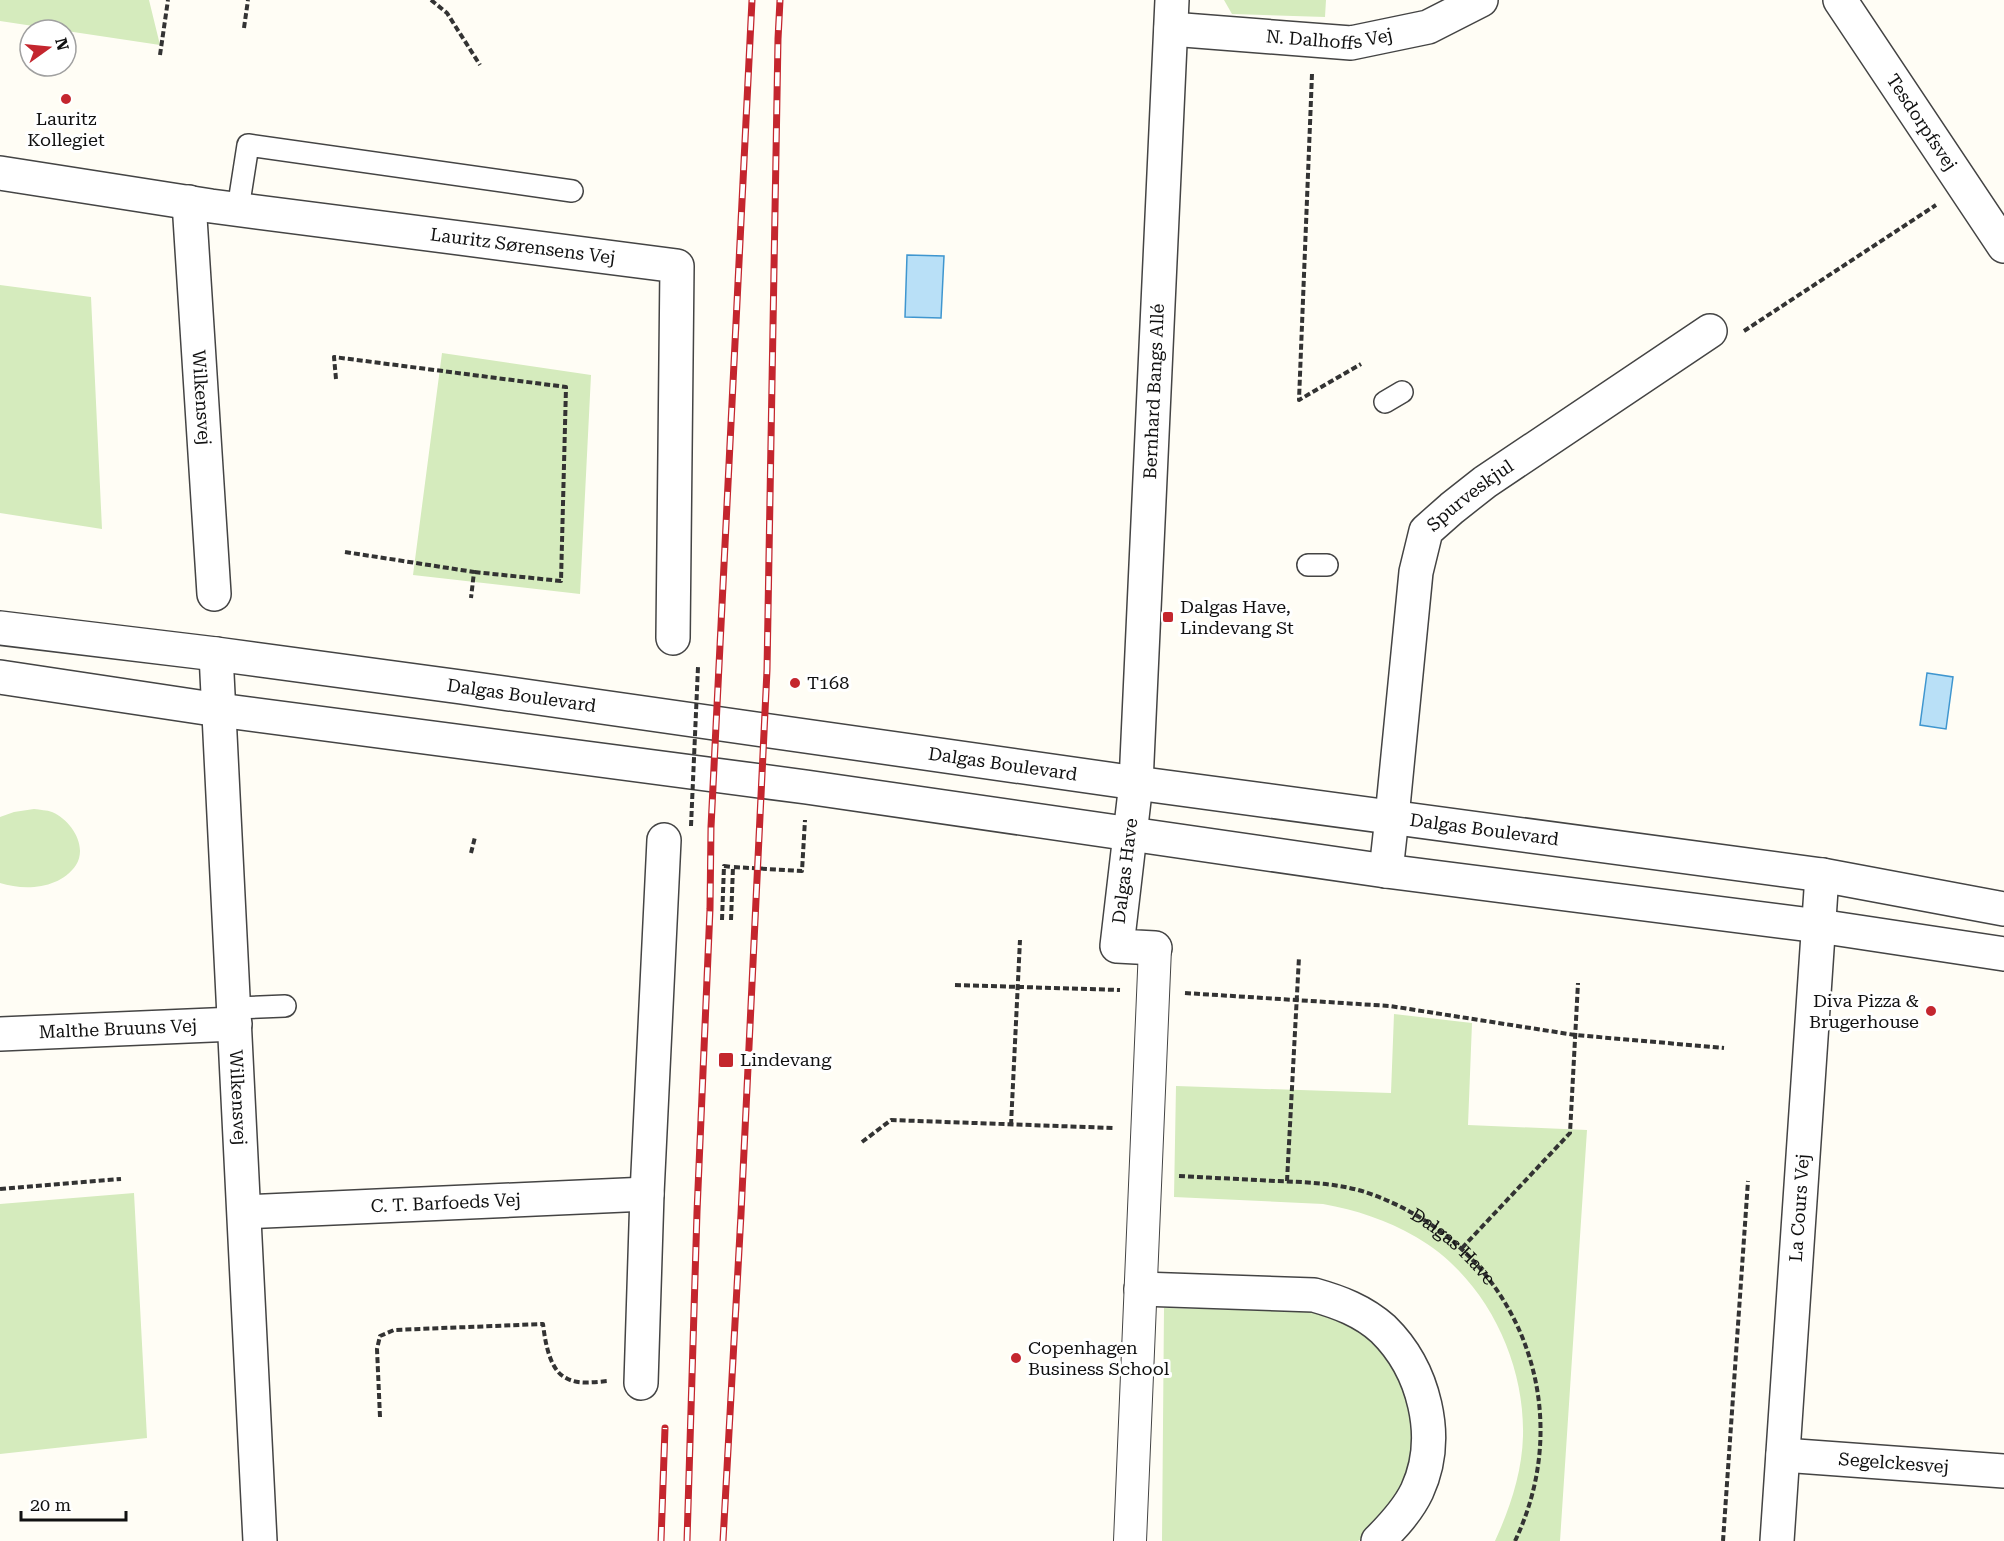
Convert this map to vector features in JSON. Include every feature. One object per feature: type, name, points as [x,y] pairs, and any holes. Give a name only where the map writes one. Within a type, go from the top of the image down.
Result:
[{"type":"street","name":"N. Dalhoffs Vej","points":[[1172,14],[1314,40],[1351,43],[1428,27],[1481,0]]},
{"type":"street","name":"Tesdorpfsvej","points":[[1840,0],[2004,246]]},
{"type":"street","name":"Bernhard Bangs Allé","points":[[1136,783],[1172,14]]},
{"type":"street","name":"Lauritz Sørensens Vej","points":[[0,173],[238,209],[677,266],[673,638]]},
{"type":"street","name":"Wilkensvej","points":[[189,202],[214,594]]},
{"type":"street","name":"Spurveskjul","points":[[1386,871],[1416,572],[1426,531],[1485,482],[1710,331]]},
{"type":"street","name":"Dalgas Boulevard","points":[[0,628],[216,654],[1136,783],[1822,875],[2004,909]]},
{"type":"street","name":"Wilkensvej","points":[[216,654],[260,1541]]},
{"type":"street","points":[[0,677],[219,710],[806,787],[1386,871],[1819,926],[2004,954]]},
{"type":"street","name":"Dalgas Have","points":[[1130,1541],[1155,948],[1117,946],[1136,783]]},
{"type":"street","points":[[641,1380],[647,1194],[677,833]]},
{"type":"street","name":"La Cours Vej","points":[[1777,1541],[1822,875]]},
{"type":"street","name":"Malthe Bruuns Vej","points":[[0,1034],[235,1016]]},
{"type":"street","name":"C. T. Barfoeds Vej","points":[[245,1212],[647,1194]]},
{"type":"street","points":[[1140,1288],[1314,1295],[1339,1302],[1362,1314],[1382,1329],[1399,1349],[1413,1371],[1423,1397],[1428,1421],[1428,1448],[1418,1490],[1405,1512],[1378,1541]]},
{"type":"street","name":"Segelckesvej","points":[[1783,1455],[2004,1472]]},
{"type":"lane","points":[[238,209],[248,145],[572,191]]},
{"type":"lane","points":[[235,1016],[285,1006]]},
{"type":"path","points":[[159,55],[168,0]]},
{"type":"path","points":[[244,28],[248,0]]},
{"type":"path","points":[[431,0],[447,13],[480,65]]},
{"type":"path","points":[[1314,40],[1299,400],[1361,364]]},
{"type":"path","points":[[1710,331],[1720,346],[1964,186]]},
{"type":"path","points":[[336,379],[334,357],[566,387],[561,581],[474,572],[345,552]]},
{"type":"path","points":[[471,598],[474,572]]},
{"type":"path","points":[[677,833],[698,667]]},
{"type":"path","points":[[722,920],[723,866],[802,871],[806,787]]},
{"type":"path","points":[[471,853],[475,837]]},
{"type":"path","points":[[731,920],[733,867]]},
{"type":"path","points":[[1011,1125],[1020,940]]},
{"type":"path","points":[[1287,1181],[1299,957]]},
{"type":"path","points":[[1462,1248],[1570,1133],[1578,983]]},
{"type":"path","points":[[955,985],[1153,991],[1390,1006],[1575,1035],[1724,1048]]},
{"type":"path","points":[[862,1142],[891,1120],[1147,1129]]},
{"type":"path","name":"Dalgas Have","points":[[1146,1175],[1287,1181],[1325,1184],[1363,1191],[1432,1224],[1462,1248],[1494,1285],[1519,1327],[1535,1373],[1542,1422],[1538,1471],[1526,1518],[1515,1541]]},
{"type":"path","points":[[0,1189],[121,1179]]},
{"type":"path","points":[[1723,1541],[1748,1181]]},
{"type":"path","points":[[380,1417],[377,1349],[380,1336],[394,1330],[543,1323],[545,1347],[565,1378],[583,1382],[641,1380]]},
{"type":"green space","points":[[0,0],[149,0],[160,45],[78,33],[78,18],[18,18],[18,24],[0,21]]},
{"type":"green space","points":[[1224,0],[1326,0],[1325,17],[1232,14]]},
{"type":"green space","points":[[0,285],[91,297],[102,529],[0,513]]},
{"type":"green space","points":[[442,353],[591,375],[580,594],[413,575]]},
{"type":"green space","points":[[34,809],[52,812],[71,827],[79,842],[79,858],[76,865],[61,879],[41,886],[20,887],[0,883],[0,817]]},
{"type":"green space","points":[[1394,1014],[1472,1023],[1468,1125],[1587,1130],[1560,1541],[1495,1541],[1514,1490],[1522,1450],[1522,1407],[1517,1378],[1496,1322],[1462,1274],[1440,1254],[1416,1237],[1394,1226],[1371,1216],[1335,1206],[1174,1197],[1176,1086],[1391,1093]]},
{"type":"green space","points":[[134,1193],[147,1438],[0,1454],[0,1204]]},
{"type":"green space","points":[[1164,1308],[1319,1312],[1362,1329],[1406,1379],[1416,1466],[1373,1532],[1358,1541],[1162,1541]]},
{"type":"water","points":[[907,255],[944,256],[941,318],[905,317]]},
{"type":"water","points":[[1927,673],[1953,677],[1946,729],[1920,725]]},
{"type":"railway","points":[[687,1541],[711,827],[752,0]]},
{"type":"railway","points":[[723,1541],[767,670],[780,0]]},
{"type":"railway","points":[[661,1541],[665,1428]]},
{"type":"place","name":"Lauritz Kollegiet","points":[[66,99]]},
{"type":"place","name":"Dalgas Have, Lindevang St","points":[[1168,617]]},
{"type":"place","name":"T168","points":[[795,683]]},
{"type":"place","name":"Diva Pizza & Brugerhouse","points":[[1931,1011]]},
{"type":"place","name":"Lindevang","points":[[726,1060]]},
{"type":"place","name":"Copenhagen Business School","points":[[1016,1358]]}]
